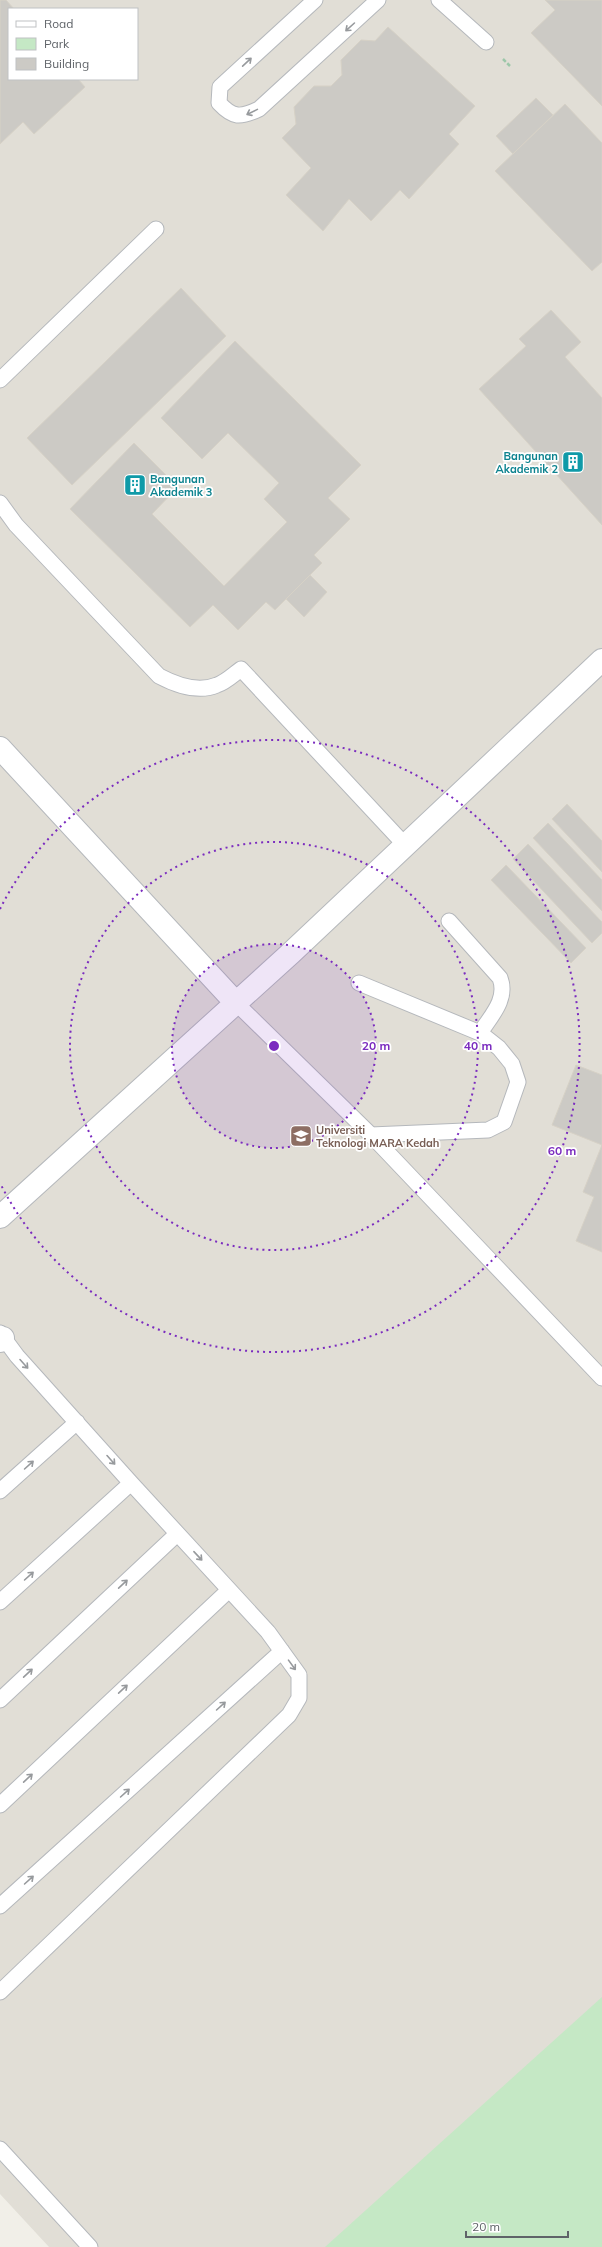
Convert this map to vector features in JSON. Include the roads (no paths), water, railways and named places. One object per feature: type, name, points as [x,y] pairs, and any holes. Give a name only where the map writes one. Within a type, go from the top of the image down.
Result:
[{"type":"street","points":[[0,1217],[236,1003],[602,660]]},
{"type":"street","points":[[0,748],[236,1003]]},
{"type":"lane","points":[[315,0],[220,87],[219,103],[229,113],[244,116],[259,109],[378,0]]},
{"type":"lane","points":[[439,0],[486,42]]},
{"type":"lane","points":[[0,380],[156,229]]},
{"type":"lane","points":[[0,503],[16,525],[159,676],[176,685],[205,688],[218,685],[241,669],[405,845]]},
{"type":"lane","points":[[449,921],[500,978],[504,988],[502,998],[480,1033]]},
{"type":"lane","points":[[360,982],[480,1033],[499,1048],[512,1064],[518,1082],[511,1106],[504,1122],[488,1130],[371,1135]]},
{"type":"lane","points":[[236,1003],[371,1135],[602,1378]]},
{"type":"lane","points":[[0,1991],[289,1715],[299,1698],[300,1675],[268,1632],[177,1534],[1,1337]]},
{"type":"lane","points":[[0,1491],[77,1422]]},
{"type":"lane","points":[[0,1602],[131,1483]]},
{"type":"lane","points":[[0,1700],[177,1534]]},
{"type":"lane","points":[[0,1805],[229,1590]]},
{"type":"lane","points":[[0,1906],[282,1651]]},
{"type":"lane","points":[[0,2149],[90,2247]]},
{"type":"place","name":"Bangunan Akademik 2","points":[[573,462]]},
{"type":"place","name":"Bangunan Akademik 3","points":[[135,485]]},
{"type":"place","name":"Universiti Teknologi MARA Kedah","points":[[301,1136]]}]
